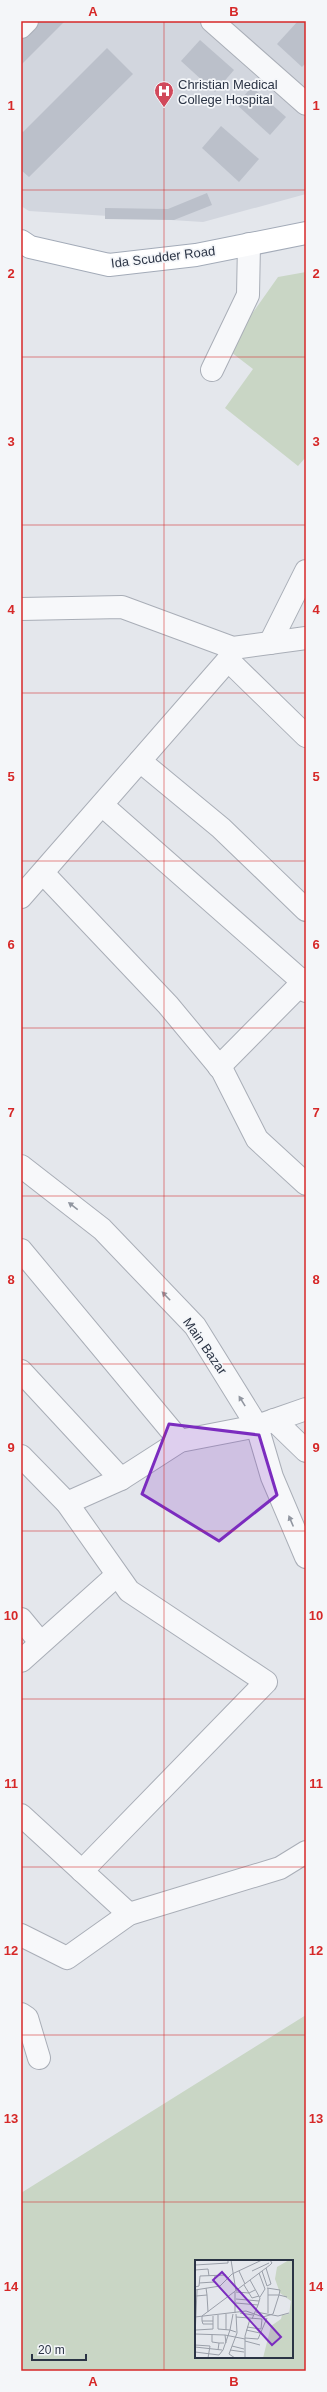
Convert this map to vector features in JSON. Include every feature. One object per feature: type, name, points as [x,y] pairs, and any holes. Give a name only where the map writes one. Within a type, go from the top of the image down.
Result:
[{"type":"main road","name":"Ida Scudder Road","points":[[21,241],[30,247],[109,265],[196,255],[306,233]]},
{"type":"street","points":[[21,27],[27,21]]},
{"type":"street","points":[[212,21],[306,104]]},
{"type":"street","points":[[212,370],[248,295],[249,244]]},
{"type":"street","points":[[270,643],[306,572]]},
{"type":"street","points":[[21,609],[122,607],[231,654],[306,736]]},
{"type":"street","points":[[21,897],[231,654],[270,643],[306,638]]},
{"type":"street","points":[[140,761],[221,828],[306,910]]},
{"type":"street","points":[[102,805],[305,984],[219,1066]]},
{"type":"street","points":[[42,873],[168,1005],[219,1066],[257,1139],[306,1184]]},
{"type":"street","name":"Main Bazar","points":[[21,1166],[102,1229],[195,1326],[266,1423],[272,1476],[306,1557]]},
{"type":"street","points":[[21,1250],[180,1441]]},
{"type":"street","points":[[21,1371],[121,1479]]},
{"type":"street","points":[[67,1503],[121,1479],[180,1441],[266,1423],[306,1409]]},
{"type":"street","points":[[266,1423],[306,1451]]},
{"type":"street","points":[[23,1460],[67,1503],[129,1591],[266,1682],[82,1871]]},
{"type":"street","points":[[21,1661],[40,1642],[118,1575]]},
{"type":"street","points":[[21,1619],[40,1642]]},
{"type":"street","points":[[21,1815],[130,1914]]},
{"type":"street","points":[[21,1935],[67,1958],[130,1914],[280,1868],[306,1852]]},
{"type":"street","points":[[21,2014],[27,2018],[39,2058]]},
{"type":"highlighted area","points":[[169,1424],[259,1435],[277,1495],[219,1541],[142,1494]]},
{"type":"shaded area","name":"Christian Medical College Hospital","points":[[21,21],[306,21],[306,194],[203,222],[29,211],[21,206]]},
{"type":"green space","points":[[306,272],[306,457],[298,466],[225,408],[253,369],[227,349],[278,277]]},
{"type":"green space","points":[[306,2015],[306,2371],[21,2371],[21,2193]]},
{"type":"building","points":[[65,21],[21,65],[21,22]]},
{"type":"building","points":[[298,21],[306,21],[306,63],[302,67],[277,44]]},
{"type":"building","points":[[200,40],[234,70],[215,92],[181,61]]},
{"type":"building","points":[[107,48],[133,74],[29,177],[21,170],[21,130],[23,132]]},
{"type":"building","points":[[252,87],[286,117],[270,135],[236,104]]},
{"type":"building","points":[[221,126],[259,159],[239,182],[202,148]]},
{"type":"building","points":[[207,193],[212,205],[174,220],[105,219],[105,208],[168,209]]},
{"type":"place","name":"Christian Medical College Hospital","points":[[164,108]]}]
